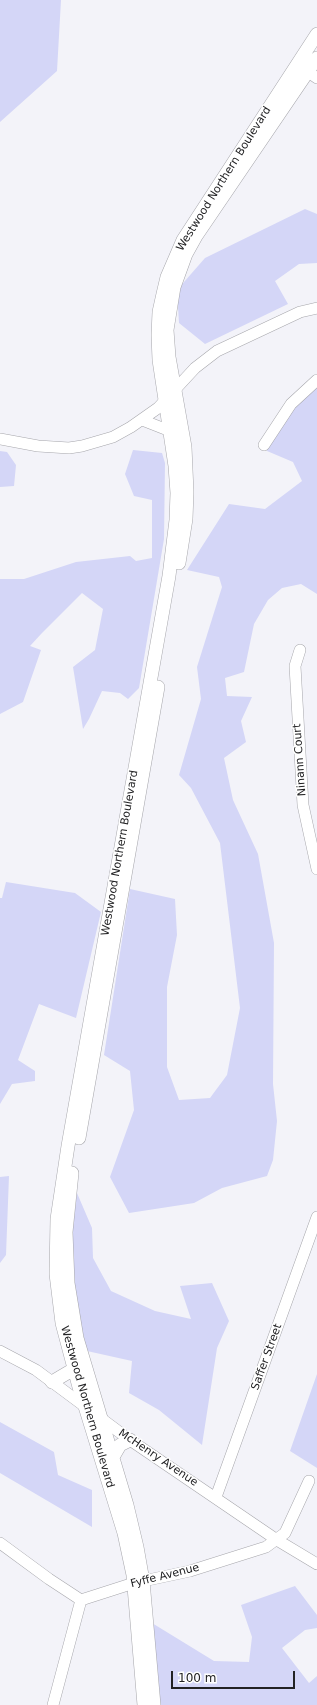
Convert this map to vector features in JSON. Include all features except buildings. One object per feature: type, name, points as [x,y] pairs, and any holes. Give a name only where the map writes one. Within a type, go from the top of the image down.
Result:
[{"type":"main road","name":"Westwood Northern Boulevard","points":[[154,1705],[127,1505],[77,1338],[72,1310],[66,1255],[67,1211],[183,539],[187,492],[185,448],[169,357],[167,330],[174,287],[186,254],[210,215],[307,71],[317,34]]},
{"type":"main road","name":"Westwood Northern Boulevard","points":[[144,1705],[138,1582],[67,1345],[57,1294],[55,1247],[57,1220],[68,1146],[171,557],[176,520],[177,493],[170,431],[159,360],[159,312],[162,294],[183,240],[317,58]]},
{"type":"main road","points":[[52,1382],[64,1377],[74,1370]]},
{"type":"main road","points":[[113,1457],[120,1445],[130,1440]]},
{"type":"street","points":[[0,439],[38,446],[69,448],[82,446],[113,437],[142,420],[165,400],[195,368],[217,352],[300,312],[317,308]]},
{"type":"street","points":[[264,445],[291,404],[317,380]]},
{"type":"street","points":[[142,420],[170,431]]},
{"type":"street","name":"Ninann Court","points":[[300,650],[294,666],[303,805],[317,869]]},
{"type":"street","name":"Saffer Street","points":[[216,1497],[317,1217]]},
{"type":"street","name":"McHenry Avenue","points":[[0,1350],[36,1370],[130,1440],[216,1497],[276,1540],[317,1564]]},
{"type":"street","name":"Fyffe Avenue","points":[[81,1600],[138,1582],[190,1571],[254,1552],[276,1540],[287,1529],[309,1481]]},
{"type":"street","points":[[0,1543],[49,1579],[81,1600],[53,1705]]},
{"type":"shaded area","points":[[0,0],[61,0],[57,71],[0,122]]},
{"type":"shaded area","points":[[305,209],[317,214],[317,263],[299,264],[275,281],[288,304],[205,344],[179,323],[177,290],[205,258]]},
{"type":"shaded area","points":[[317,380],[317,594],[301,584],[282,588],[268,600],[254,624],[244,672],[225,678],[227,696],[252,697],[241,721],[246,742],[224,758],[233,800],[258,854],[274,943],[273,1084],[277,1121],[273,1160],[267,1176],[222,1188],[194,1203],[129,1213],[110,1177],[134,1110],[130,1071],[104,1055],[130,889],[175,899],[177,935],[167,987],[167,1067],[179,1100],[210,1098],[227,1075],[240,1008],[220,843],[191,788],[179,775],[201,699],[197,667],[222,587],[219,577],[187,570],[229,504],[265,509],[302,481],[293,462],[267,451],[264,445]]},
{"type":"shaded area","points":[[133,450],[162,453],[165,463],[164,539],[139,688],[128,699],[120,693],[102,691],[83,729],[73,667],[95,650],[103,609],[82,593],[30,646],[41,650],[23,702],[0,714],[0,579],[24,579],[76,562],[130,556],[136,561],[152,558],[152,500],[134,496],[125,474]]},
{"type":"shaded area","points":[[0,451],[7,452],[16,465],[14,486],[0,487]]},
{"type":"shaded area","points":[[6,882],[75,893],[101,912],[76,1018],[39,1004],[18,1060],[35,1071],[35,1081],[12,1084],[0,1104],[0,898],[2,898]]},
{"type":"shaded area","points":[[9,1176],[6,1255],[0,1263],[0,1177]]},
{"type":"shaded area","points":[[77,1193],[92,1228],[93,1258],[111,1291],[155,1311],[191,1319],[180,1286],[212,1283],[229,1321],[217,1348],[202,1445],[159,1410],[129,1393],[132,1361],[87,1351],[72,1286],[73,1224]]},
{"type":"shaded area","points":[[317,1374],[317,1468],[290,1451]]},
{"type":"shaded area","points":[[0,1422],[54,1452],[58,1475],[92,1490],[92,1527],[0,1473]]},
{"type":"shaded area","points":[[295,1586],[317,1615],[317,1628],[305,1630],[282,1648],[309,1683],[317,1676],[317,1705],[160,1705],[152,1623],[214,1661],[249,1662],[252,1637],[241,1605]]}]
